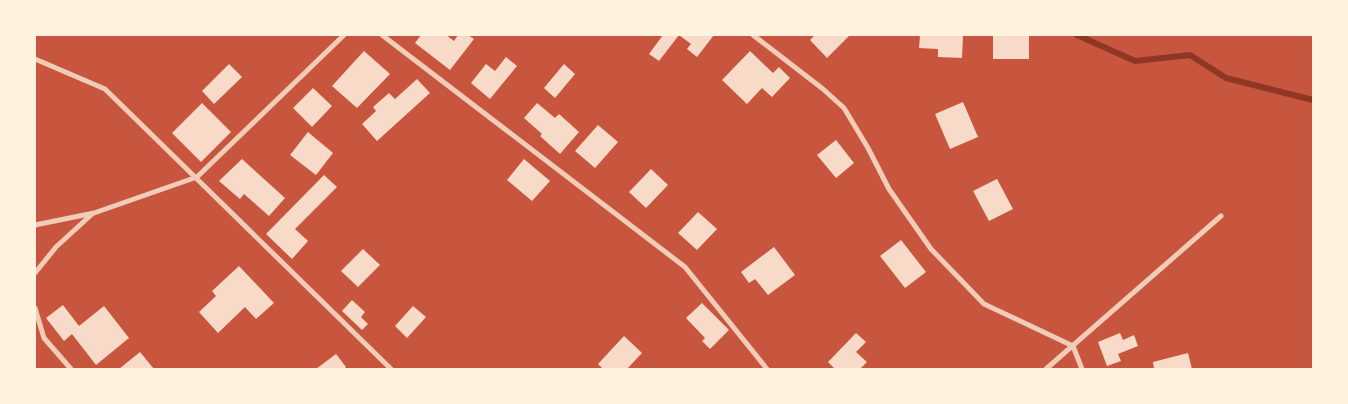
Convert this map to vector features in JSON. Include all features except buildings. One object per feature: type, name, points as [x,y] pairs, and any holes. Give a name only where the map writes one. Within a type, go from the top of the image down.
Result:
[{"type":"street","points":[[35,225],[94,213],[196,177],[344,35]]},
{"type":"street","points":[[753,35],[823,89],[844,108],[868,148],[889,189],[931,249],[984,304],[1073,346],[1082,369]]},
{"type":"street","points":[[384,36],[684,267],[767,369]]},
{"type":"street","points":[[35,60],[105,89],[391,369]]},
{"type":"street","points":[[35,273],[56,247],[94,213]]},
{"type":"street","points":[[1046,369],[1221,216]]},
{"type":"street","points":[[35,308],[44,338],[71,369]]},
{"type":"waterway","points":[[1077,35],[1135,61],[1190,55],[1226,78],[1313,100]]}]
